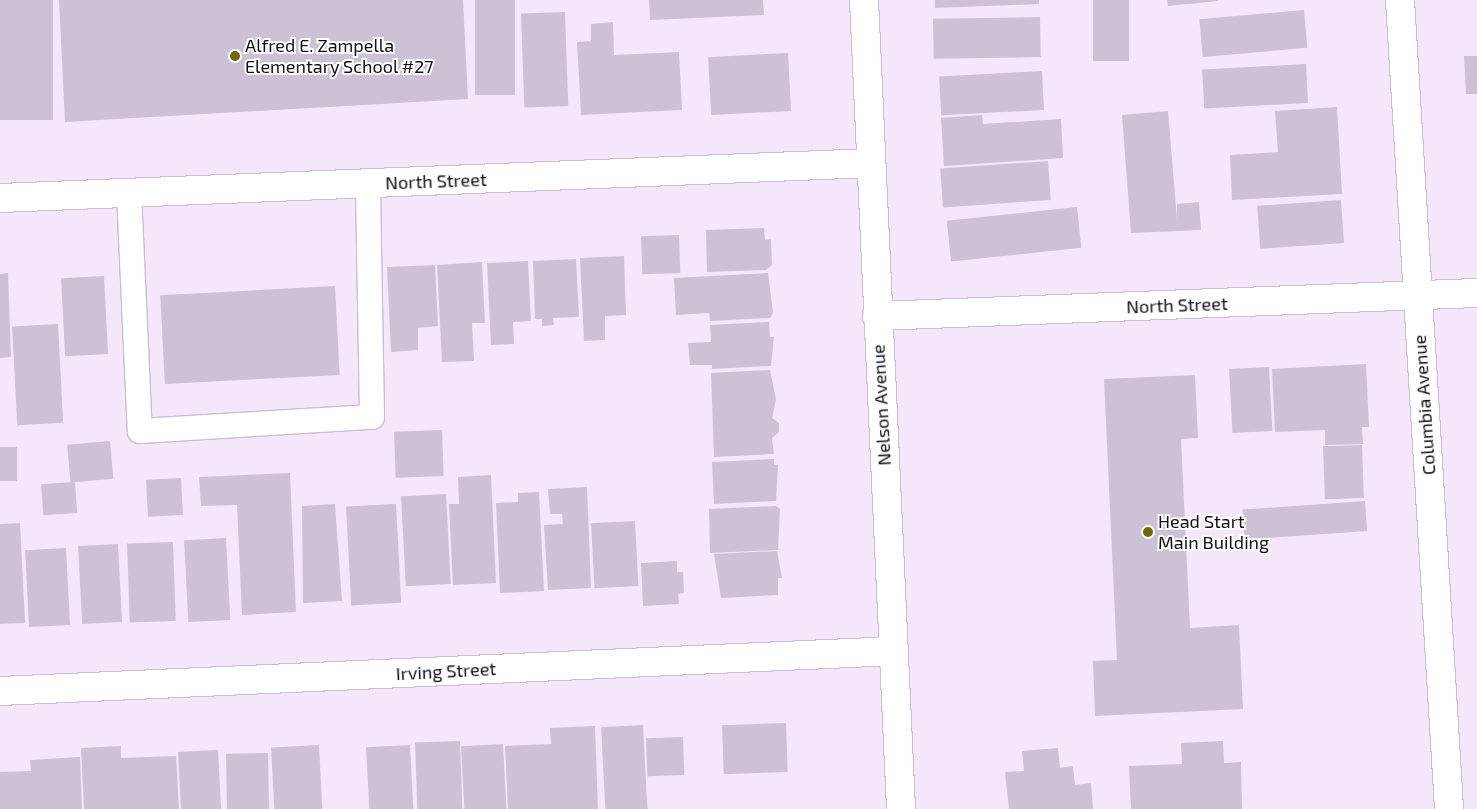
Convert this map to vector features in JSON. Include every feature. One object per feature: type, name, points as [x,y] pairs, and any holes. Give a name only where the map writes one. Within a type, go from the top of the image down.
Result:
[{"type":"street","name":"Nelson Avenue","points":[[864,0],[901,809]]},
{"type":"street","name":"Columbia Avenue","points":[[1400,0],[1449,809]]},
{"type":"street","name":"North Street","points":[[0,198],[871,163]]},
{"type":"street","name":"North Street","points":[[877,316],[1477,294]]},
{"type":"street","name":"Irving Street","points":[[0,691],[893,651]]},
{"type":"lane","points":[[129,193],[140,431],[372,417],[368,184]]},
{"type":"building","points":[[0,0],[53,0],[53,120],[0,120]]},
{"type":"building","name":"Alfred E. Zampella Elementary School #27","points":[[59,0],[463,0],[468,99],[65,122]]},
{"type":"building","points":[[475,0],[515,0],[515,95],[475,95]]},
{"type":"building","points":[[649,0],[763,0],[764,15],[650,20]]},
{"type":"building","points":[[935,0],[1039,0],[1039,4],[935,8]]},
{"type":"building","points":[[1093,0],[1129,0],[1129,61],[1093,61]]},
{"type":"building","points":[[1167,0],[1218,0],[1218,1],[1168,6]]},
{"type":"building","points":[[1304,10],[1307,48],[1203,57],[1199,19]]},
{"type":"building","points":[[565,12],[568,106],[524,107],[521,14]]},
{"type":"building","points":[[1040,17],[1041,57],[934,59],[933,19]]},
{"type":"building","points":[[613,22],[614,55],[679,52],[682,110],[581,115],[577,42],[591,41],[591,24]]},
{"type":"building","points":[[788,53],[791,111],[711,115],[708,57]]},
{"type":"building","points":[[1464,56],[1477,56],[1477,94],[1466,94]]},
{"type":"building","points":[[1306,64],[1308,103],[1204,108],[1202,69]]},
{"type":"building","points":[[1042,71],[1044,110],[941,115],[939,76]]},
{"type":"building","points":[[1337,107],[1342,194],[1232,200],[1230,155],[1278,152],[1275,111]]},
{"type":"building","points":[[1168,111],[1177,219],[1177,204],[1199,202],[1201,230],[1131,233],[1122,115]]},
{"type":"building","points":[[982,115],[983,124],[1061,119],[1063,158],[944,166],[941,118]]},
{"type":"building","points":[[1048,161],[1051,200],[943,207],[940,169]]},
{"type":"building","points":[[1341,200],[1344,243],[1260,249],[1257,206]]},
{"type":"building","points":[[1077,207],[1081,248],[951,261],[947,221]]},
{"type":"building","points":[[764,228],[765,240],[771,239],[772,265],[766,270],[707,272],[706,230]]},
{"type":"building","points":[[679,235],[680,273],[642,274],[641,236]]},
{"type":"building","points":[[624,256],[626,315],[605,316],[605,340],[584,341],[580,258]]},
{"type":"building","points":[[576,259],[579,317],[553,318],[554,325],[542,326],[542,319],[535,319],[533,261]]},
{"type":"building","points":[[528,261],[531,321],[513,322],[514,344],[491,345],[487,263]]},
{"type":"building","points":[[482,262],[485,323],[472,323],[474,361],[442,362],[437,265]]},
{"type":"building","points":[[435,265],[438,326],[418,328],[418,350],[391,352],[387,267]]},
{"type":"building","points":[[8,273],[11,357],[0,358],[0,274]]},
{"type":"building","points":[[768,273],[773,313],[770,318],[710,321],[709,313],[676,315],[674,278]]},
{"type":"building","points":[[104,276],[108,354],[65,356],[61,278]]},
{"type":"building","points":[[335,286],[340,375],[165,384],[160,295]]},
{"type":"building","points":[[769,322],[770,337],[774,337],[771,366],[712,369],[712,365],[690,365],[688,343],[711,342],[710,325]]},
{"type":"building","points":[[58,324],[63,423],[17,425],[12,326]]},
{"type":"building","points":[[1366,364],[1369,427],[1362,427],[1363,444],[1325,445],[1325,430],[1275,432],[1272,369]]},
{"type":"building","points":[[1269,367],[1272,431],[1232,433],[1229,369]]},
{"type":"building","points":[[770,370],[776,399],[772,418],[779,423],[779,432],[772,438],[774,454],[714,457],[711,373]]},
{"type":"building","name":"Head Start Main Building","points":[[1195,375],[1198,438],[1181,439],[1190,628],[1239,625],[1243,709],[1095,716],[1093,661],[1117,660],[1104,379]]},
{"type":"building","points":[[442,430],[444,476],[396,478],[394,432]]},
{"type":"building","points":[[110,441],[113,479],[70,483],[67,445]]},
{"type":"building","points":[[1362,445],[1364,498],[1325,499],[1323,446]]},
{"type":"building","points":[[0,447],[17,447],[17,481],[0,481]]},
{"type":"building","points":[[774,459],[774,465],[778,465],[776,501],[714,504],[712,462]]},
{"type":"building","points":[[290,473],[296,612],[242,615],[237,505],[201,506],[199,477]]},
{"type":"building","points":[[491,475],[496,583],[453,585],[449,504],[459,504],[458,477]]},
{"type":"building","points":[[181,478],[183,515],[148,517],[146,480]]},
{"type":"building","points":[[75,482],[77,513],[43,515],[41,484]]},
{"type":"building","points":[[587,487],[591,588],[548,590],[544,525],[563,524],[562,514],[550,514],[548,489]]},
{"type":"building","points":[[539,492],[544,591],[500,593],[496,503],[518,502],[518,493]]},
{"type":"building","points":[[446,494],[451,584],[406,586],[401,496]]},
{"type":"building","points":[[1365,501],[1367,531],[1244,540],[1242,510]]},
{"type":"building","points":[[335,504],[342,601],[303,603],[302,506]]},
{"type":"building","points":[[396,504],[401,603],[351,605],[346,507]]},
{"type":"building","points":[[776,506],[780,509],[778,550],[710,553],[709,509]]},
{"type":"building","points":[[635,521],[638,586],[594,588],[591,523]]},
{"type":"building","points":[[20,523],[25,623],[0,624],[0,524]]},
{"type":"building","points":[[226,538],[230,620],[188,622],[184,540]]},
{"type":"building","points":[[173,542],[176,621],[130,623],[127,544]]},
{"type":"building","points":[[118,544],[122,622],[82,624],[78,546]]},
{"type":"building","points":[[66,548],[70,625],[29,627],[25,550]]},
{"type":"building","points":[[777,551],[782,578],[778,578],[778,595],[721,598],[714,554]]},
{"type":"building","points":[[677,561],[677,572],[683,572],[684,593],[678,594],[679,604],[643,606],[641,563]]},
{"type":"building","points":[[786,723],[788,772],[724,774],[722,725]]},
{"type":"building","points":[[643,725],[647,809],[605,809],[601,727]]},
{"type":"building","points":[[595,726],[598,809],[508,809],[505,746],[551,744],[550,728]]},
{"type":"building","points":[[683,737],[684,775],[647,776],[646,738]]},
{"type":"building","points":[[460,741],[462,809],[417,809],[415,743]]},
{"type":"building","points":[[1223,741],[1224,763],[1241,762],[1242,809],[1131,809],[1129,766],[1182,764],[1181,743]]},
{"type":"building","points":[[503,744],[506,809],[464,809],[461,746]]},
{"type":"building","points":[[319,745],[322,809],[274,809],[271,748]]},
{"type":"building","points":[[410,745],[413,809],[369,809],[366,747]]},
{"type":"building","points":[[121,746],[121,758],[176,756],[179,809],[84,809],[81,748]]},
{"type":"building","points":[[1058,748],[1060,768],[1073,766],[1075,785],[1091,783],[1093,809],[1009,809],[1005,772],[1024,771],[1022,751]]},
{"type":"building","points":[[218,750],[221,809],[181,809],[178,752]]},
{"type":"building","points":[[268,753],[269,809],[227,809],[226,754]]},
{"type":"building","points":[[80,757],[82,809],[0,809],[0,772],[31,771],[30,760]]},
{"type":"place","name":"Alfred E. Zampella Elementary School #27","points":[[235,56]]},
{"type":"place","name":"Head Start Main Building","points":[[1148,532]]}]
